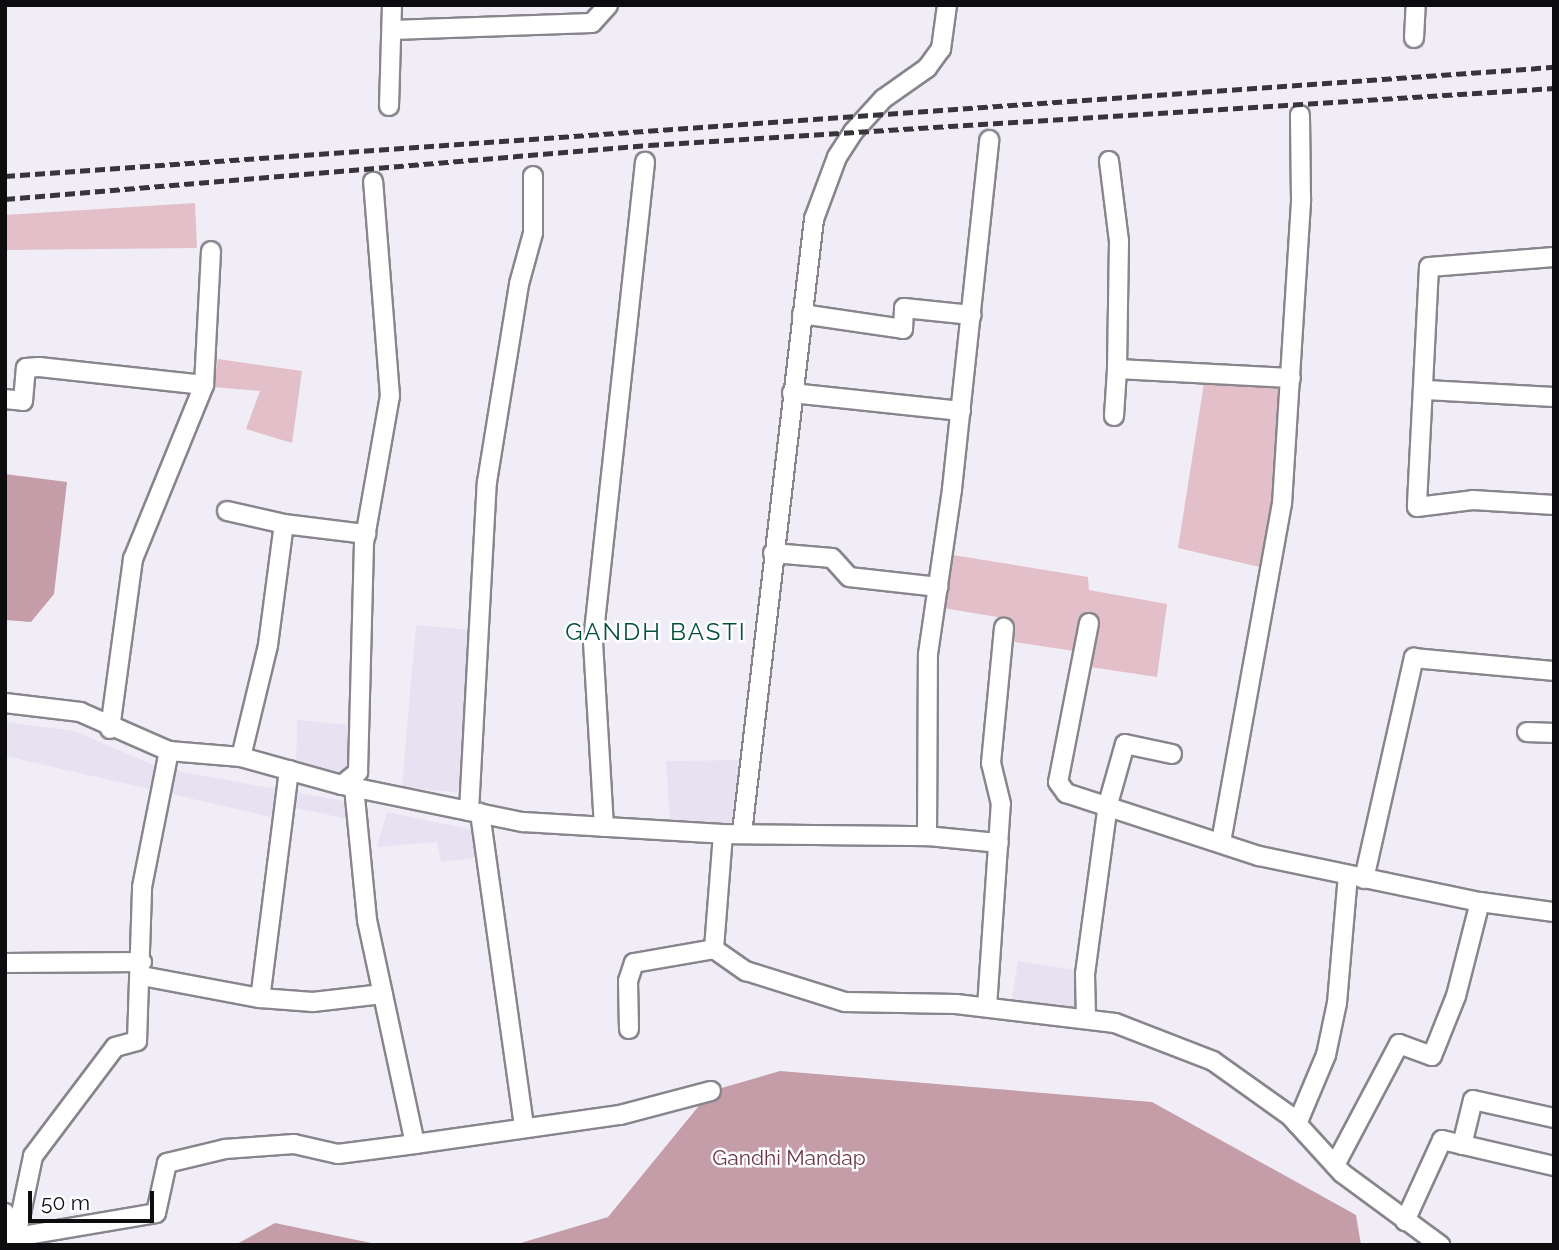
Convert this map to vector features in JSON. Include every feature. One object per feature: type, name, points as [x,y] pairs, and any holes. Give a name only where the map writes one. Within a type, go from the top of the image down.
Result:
[{"type":"street","points":[[389,106],[392,5]]},
{"type":"street","points":[[392,30],[593,23],[608,5]]},
{"type":"street","points":[[742,833],[814,219],[837,157],[883,99],[931,63],[945,35],[947,5]]},
{"type":"street","points":[[1415,38],[1416,5]]},
{"type":"street","points":[[1221,842],[1282,504],[1291,378],[1300,115]]},
{"type":"street","points":[[927,836],[928,654],[961,411],[989,140]]},
{"type":"street","points":[[1109,161],[1119,241],[1114,416]]},
{"type":"street","points":[[604,827],[593,641],[645,162]]},
{"type":"street","points":[[524,1125],[475,812],[488,482],[519,284],[533,233],[533,176]]},
{"type":"street","points":[[373,182],[390,396],[366,534],[362,762],[348,786],[367,920],[415,1144]]},
{"type":"street","points":[[110,729],[133,559],[204,385],[211,251]]},
{"type":"street","points":[[1554,257],[1429,267],[1426,390],[1417,507],[1473,500],[1554,505]]},
{"type":"street","points":[[802,314],[903,329],[904,309],[972,315]]},
{"type":"street","points":[[5,399],[23,401],[26,368],[39,367],[204,385]]},
{"type":"street","points":[[1117,369],[1291,378]]},
{"type":"street","points":[[1426,390],[1554,397]]},
{"type":"street","points":[[792,393],[961,411]]},
{"type":"street","points":[[227,511],[284,524],[366,534]]},
{"type":"street","points":[[241,757],[268,645],[284,524]]},
{"type":"street","points":[[774,553],[832,558],[849,577],[938,587]]},
{"type":"street","points":[[1089,623],[1058,782],[1066,793],[1108,804],[1221,842],[1356,877],[1480,902],[1554,912]]},
{"type":"street","points":[[987,1007],[1001,804],[990,763],[1004,628]]},
{"type":"street","points":[[1297,1124],[1331,1028],[1356,877],[1414,658],[1554,671]]},
{"type":"street","points":[[5,703],[80,712],[110,729],[169,751],[241,757],[348,786],[475,812],[604,827],[723,834],[927,836],[999,843]]},
{"type":"street","points":[[1527,732],[1554,733]]},
{"type":"street","points":[[1086,1018],[1085,974],[1108,804],[1125,744],[1171,754]]},
{"type":"street","points":[[13,1241],[33,1156],[115,1047],[137,1041],[142,969],[142,887],[169,751]]},
{"type":"street","points":[[260,998],[289,770]]},
{"type":"street","points":[[714,949],[723,834]]},
{"type":"street","points":[[1335,1165],[1399,1044],[1433,1056],[1457,996],[1480,902]]},
{"type":"street","points":[[629,1029],[628,981],[634,964],[714,949],[746,971],[845,1002],[987,1007],[1115,1023],[1213,1061],[1297,1124],[1335,1165],[1405,1221],[1440,1245]]},
{"type":"street","points":[[5,963],[142,969],[260,998],[313,1002],[383,994]]},
{"type":"street","points":[[13,1241],[156,1213],[167,1163],[225,1149],[294,1144],[338,1154],[524,1125],[620,1115],[711,1091]]},
{"type":"street","points":[[1462,1145],[1473,1100],[1554,1118]]},
{"type":"street","points":[[1405,1221],[1442,1140],[1554,1166]]},
{"type":"street","points":[[5,1213],[13,1241]]},
{"type":"shaded area","points":[[195,203],[197,248],[5,250],[5,215]]},
{"type":"shaded area","points":[[218,359],[302,371],[292,443],[246,429],[260,391],[213,387]]},
{"type":"shaded area","points":[[1204,383],[1287,389],[1268,569],[1178,548]]},
{"type":"shaded area","points":[[953,555],[1088,577],[1089,590],[1167,604],[1157,677],[1090,667],[1074,651],[1002,640],[1003,618],[943,608]]},
{"type":"shaded area","points":[[416,625],[476,630],[462,793],[402,787]]},
{"type":"shaded area","points":[[297,720],[348,725],[349,765],[343,774],[335,777],[296,767]]},
{"type":"shaded area","points":[[5,722],[75,731],[160,768],[366,805],[366,823],[283,805],[280,819],[5,756]]},
{"type":"shaded area","points":[[746,760],[739,816],[731,823],[670,822],[666,761]]},
{"type":"shaded area","points":[[387,812],[474,830],[482,857],[441,862],[437,842],[377,847]]},
{"type":"shaded area","points":[[1018,961],[1089,972],[1083,1014],[1011,1002]]},
{"type":"green space","points":[[5,474],[67,482],[54,594],[31,622],[5,620]]},
{"type":"green space","name":"Gandhi Mandap","points":[[780,1071],[1152,1102],[1356,1215],[1361,1245],[514,1245],[608,1217],[711,1091]]},
{"type":"green space","points":[[275,1223],[347,1238],[381,1245],[235,1245]]},
{"type":"railway","points":[[5,176],[1554,67]]},
{"type":"railway","points":[[5,199],[649,145],[1554,88]]},
{"type":"district","name":"GANDH BASTI","points":[[656,632]]}]
